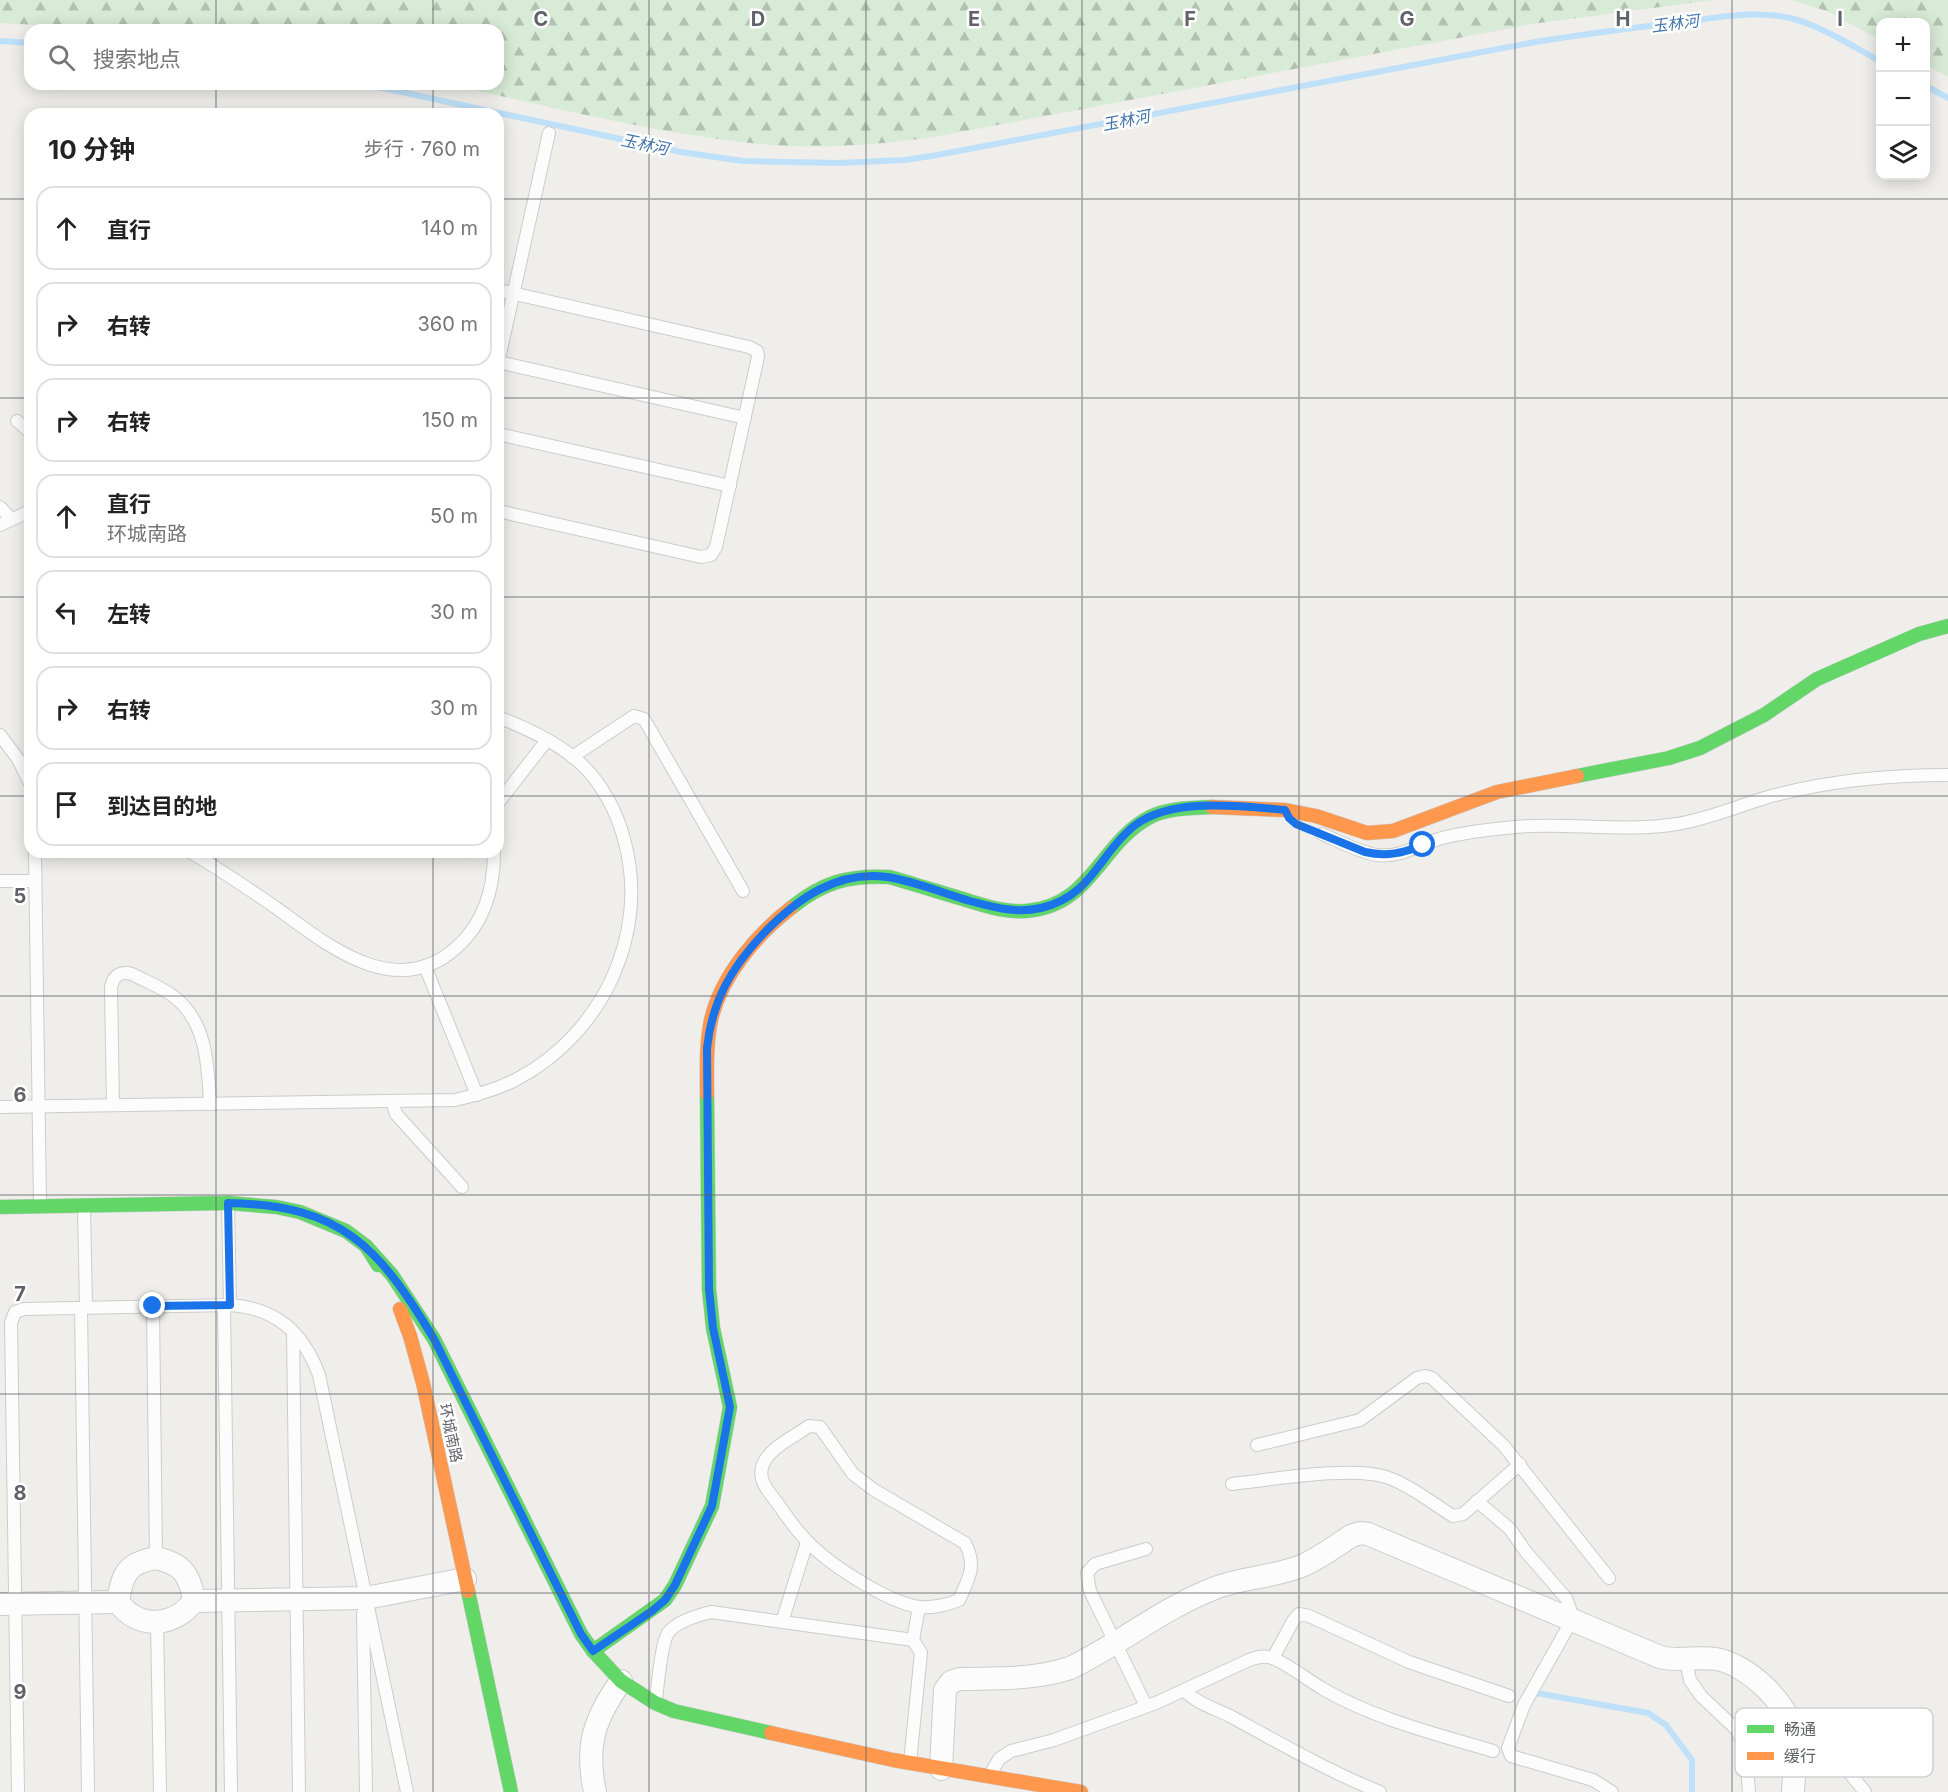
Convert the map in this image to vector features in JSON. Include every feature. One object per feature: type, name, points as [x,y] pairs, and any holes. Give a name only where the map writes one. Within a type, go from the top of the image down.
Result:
[{"type":"street","points":[[593,1651],[665,1600],[675,1585],[706,1521],[716,1488],[730,1407],[713,1328],[709,1289],[707,1048],[709,1026],[716,1004],[737,966],[782,916],[801,901],[830,884],[867,876],[889,877],[998,909],[1033,910],[1054,904],[1077,891],[1128,832],[1150,817],[1186,808],[1252,807],[1285,810],[1316,816],[1367,833],[1380,833],[1406,827],[1497,792],[1680,755],[1709,744],[1747,725],[1817,679],[1919,634],[1948,626]]},
{"type":"street","name":"环城南路","points":[[0,1207],[253,1204],[300,1212],[346,1231],[366,1246],[401,1312],[423,1383],[511,1792]]},
{"type":"street","points":[[366,1246],[392,1275],[414,1306],[452,1373],[581,1634],[621,1682],[655,1703],[693,1716],[910,1763],[1081,1792]]},
{"type":"street","points":[[423,1383],[425,1372],[433,1366],[444,1366],[452,1373]]},
{"type":"street","points":[[941,1769],[945,1690],[951,1682],[960,1679],[1026,1678],[1052,1674],[1087,1659],[1162,1613],[1198,1595],[1247,1578],[1284,1571],[1304,1564],[1360,1533],[1368,1534],[1660,1658],[1714,1659],[1729,1662],[1745,1670],[1774,1698],[1781,1708]]},
{"type":"street","points":[[156,1558],[172,1562],[184,1571],[192,1586],[194,1601],[178,1616],[157,1622],[135,1618],[125,1612],[118,1602],[120,1586],[126,1570],[141,1561],[156,1558]]},
{"type":"street","points":[[194,1601],[365,1598],[465,1579]]},
{"type":"street","points":[[8,1604],[118,1602]]},
{"type":"street","points":[[595,1792],[591,1766],[592,1738],[601,1713],[621,1682]]},
{"type":"street","points":[[1793,1777],[1793,1792]]},
{"type":"lane","points":[[504,334],[549,133]]},
{"type":"lane","points":[[504,291],[753,348],[757,351],[757,362],[730,486],[716,547],[711,555],[706,557],[504,512]]},
{"type":"lane","points":[[504,363],[745,418]]},
{"type":"lane","points":[[17,421],[24,427]]},
{"type":"lane","points":[[504,435],[730,486]]},
{"type":"lane","points":[[0,507],[5,522],[24,514]]},
{"type":"lane","points":[[572,757],[634,716],[644,719],[743,891]]},
{"type":"lane","points":[[0,1107],[455,1100],[477,1095],[538,1067],[574,1036],[591,1016],[616,972],[624,948],[632,900],[630,867],[623,834],[606,795],[593,778],[572,757],[547,740],[504,720]]},
{"type":"lane","points":[[0,735],[24,771]]},
{"type":"lane","points":[[504,794],[547,740]]},
{"type":"lane","points":[[1285,810],[1296,824],[1365,852],[1385,855],[1405,852],[1452,836],[1488,830],[1531,826],[1642,827],[1668,825],[1693,821],[1768,797],[1829,784],[1948,775]]},
{"type":"lane","points":[[34,858],[40,1206]]},
{"type":"lane","points":[[200,858],[246,886],[330,947],[349,957],[380,968],[403,969],[436,962],[455,949],[477,924],[489,893],[493,858]]},
{"type":"lane","points":[[0,881],[35,881]]},
{"type":"lane","points":[[425,966],[477,1095]]},
{"type":"lane","points":[[113,1105],[111,987],[113,979],[125,972],[172,995],[192,1016],[199,1030],[207,1060],[210,1104]]},
{"type":"lane","points":[[392,1101],[396,1114],[462,1187]]},
{"type":"lane","points":[[228,1203],[228,1601],[231,1792]]},
{"type":"lane","points":[[84,1206],[88,1792]]},
{"type":"lane","points":[[18,1792],[8,1604],[11,1323],[15,1312],[24,1309],[84,1307],[227,1305],[256,1309],[270,1314],[293,1332],[305,1346],[319,1374],[407,1792]]},
{"type":"lane","points":[[153,1306],[156,1558]]},
{"type":"lane","points":[[293,1332],[299,1792]]},
{"type":"lane","points":[[1257,1445],[1360,1420],[1417,1378],[1425,1376],[1432,1378],[1504,1446],[1610,1578]]},
{"type":"lane","points":[[809,1426],[820,1428],[853,1474],[874,1490],[965,1544],[971,1555],[972,1570],[960,1600],[948,1605],[919,1607],[877,1592],[833,1564],[807,1542],[761,1480],[762,1467],[770,1454],[809,1426]]},
{"type":"lane","points":[[1232,1484],[1337,1473],[1371,1474],[1399,1482],[1453,1516],[1463,1514],[1520,1464]]},
{"type":"lane","points":[[1477,1501],[1510,1529],[1526,1552],[1566,1598],[1572,1620],[1524,1705],[1508,1748],[1511,1756],[1593,1780],[1612,1792]]},
{"type":"lane","points":[[782,1622],[807,1542]]},
{"type":"lane","points":[[1146,1549],[1095,1564],[1087,1573],[1090,1591],[1146,1706]]},
{"type":"lane","points":[[365,1598],[366,1792]]},
{"type":"lane","points":[[910,1763],[921,1653],[913,1640],[919,1607]]},
{"type":"lane","points":[[655,1703],[664,1645],[669,1632],[691,1618],[711,1611],[913,1640]]},
{"type":"lane","points":[[1273,1658],[1299,1614],[1309,1616],[1409,1662],[1509,1696]]},
{"type":"lane","points":[[157,1622],[160,1792]]},
{"type":"lane","points":[[989,1777],[999,1759],[1011,1751],[1054,1740],[1146,1706],[1260,1656],[1273,1658],[1325,1690],[1357,1705],[1414,1727],[1493,1750]]},
{"type":"lane","points":[[1686,1660],[1690,1680],[1701,1696],[1735,1728]]},
{"type":"lane","points":[[1184,1689],[1200,1703],[1228,1715],[1311,1761],[1380,1792]]},
{"type":"lane","points":[[1748,1777],[1749,1792]]},
{"type":"lane","points":[[1853,1777],[1865,1792]]},
{"type":"green space","points":[[0,0],[1713,0],[1532,24],[934,137],[863,145],[814,146],[742,142],[668,131],[474,90],[504,90],[504,24],[0,23]]},
{"type":"green space","points":[[1790,0],[1948,0],[1948,77],[1930,67],[1930,18],[1876,18],[1876,38],[1827,11]]},
{"type":"waterway","name":"玉林河","points":[[504,114],[681,152],[743,161],[839,163],[905,160],[937,155],[1535,42],[1738,15],[1752,14],[1794,19],[1827,32],[1876,59]]},
{"type":"waterway","name":"玉林河","points":[[0,41],[24,43]]},
{"type":"waterway","name":"玉林河","points":[[1930,88],[1948,98]]},
{"type":"waterway","name":"玉林河","points":[[392,90],[476,108]]},
{"type":"waterway","points":[[1536,1693],[1648,1713],[1666,1725],[1692,1760],[1692,1792]]},
{"type":"traffic: fast","points":[[1577,776],[1669,758],[1700,748],[1764,715],[1817,679],[1919,634],[1948,626]]},
{"type":"traffic: fast","points":[[791,908],[825,886],[861,877],[889,877],[1002,910],[1026,911],[1048,907],[1066,898],[1081,886],[1119,842],[1133,828],[1150,817],[1172,810],[1212,807]]},
{"type":"traffic: fast","points":[[593,1651],[665,1600],[675,1585],[712,1506],[730,1407],[713,1328],[709,1289],[707,1094]]},
{"type":"traffic: fast","points":[[0,1207],[228,1203],[276,1207],[300,1212],[346,1231],[366,1246],[378,1265]]},
{"type":"traffic: fast","points":[[366,1246],[392,1275],[434,1339],[581,1634],[593,1651],[621,1681],[655,1703],[674,1711],[771,1733]]},
{"type":"traffic: fast","points":[[468,1591],[511,1792]]},
{"type":"traffic: slow","points":[[1212,807],[1285,810],[1316,816],[1367,833],[1393,831],[1497,792],[1577,776]]},
{"type":"traffic: slow","points":[[707,1094],[709,1029],[723,988],[753,943],[791,908]]},
{"type":"traffic: slow","points":[[400,1309],[423,1383],[468,1591]]},
{"type":"traffic: slow","points":[[771,1733],[893,1760],[1081,1792]]},
{"type":"route","points":[[153,1306],[230,1305],[228,1203],[253,1204],[300,1212],[346,1231],[366,1246],[392,1275],[434,1339],[581,1634],[593,1651],[665,1600],[675,1585],[712,1506],[730,1407],[710,1309],[707,1048],[709,1026],[725,984],[751,948],[782,916],[810,895],[830,884],[867,876],[889,877],[998,909],[1026,911],[1040,908],[1054,904],[1077,891],[1134,826],[1150,817],[1186,808],[1252,807],[1285,810],[1296,824],[1375,854],[1395,854],[1423,845]]}]
